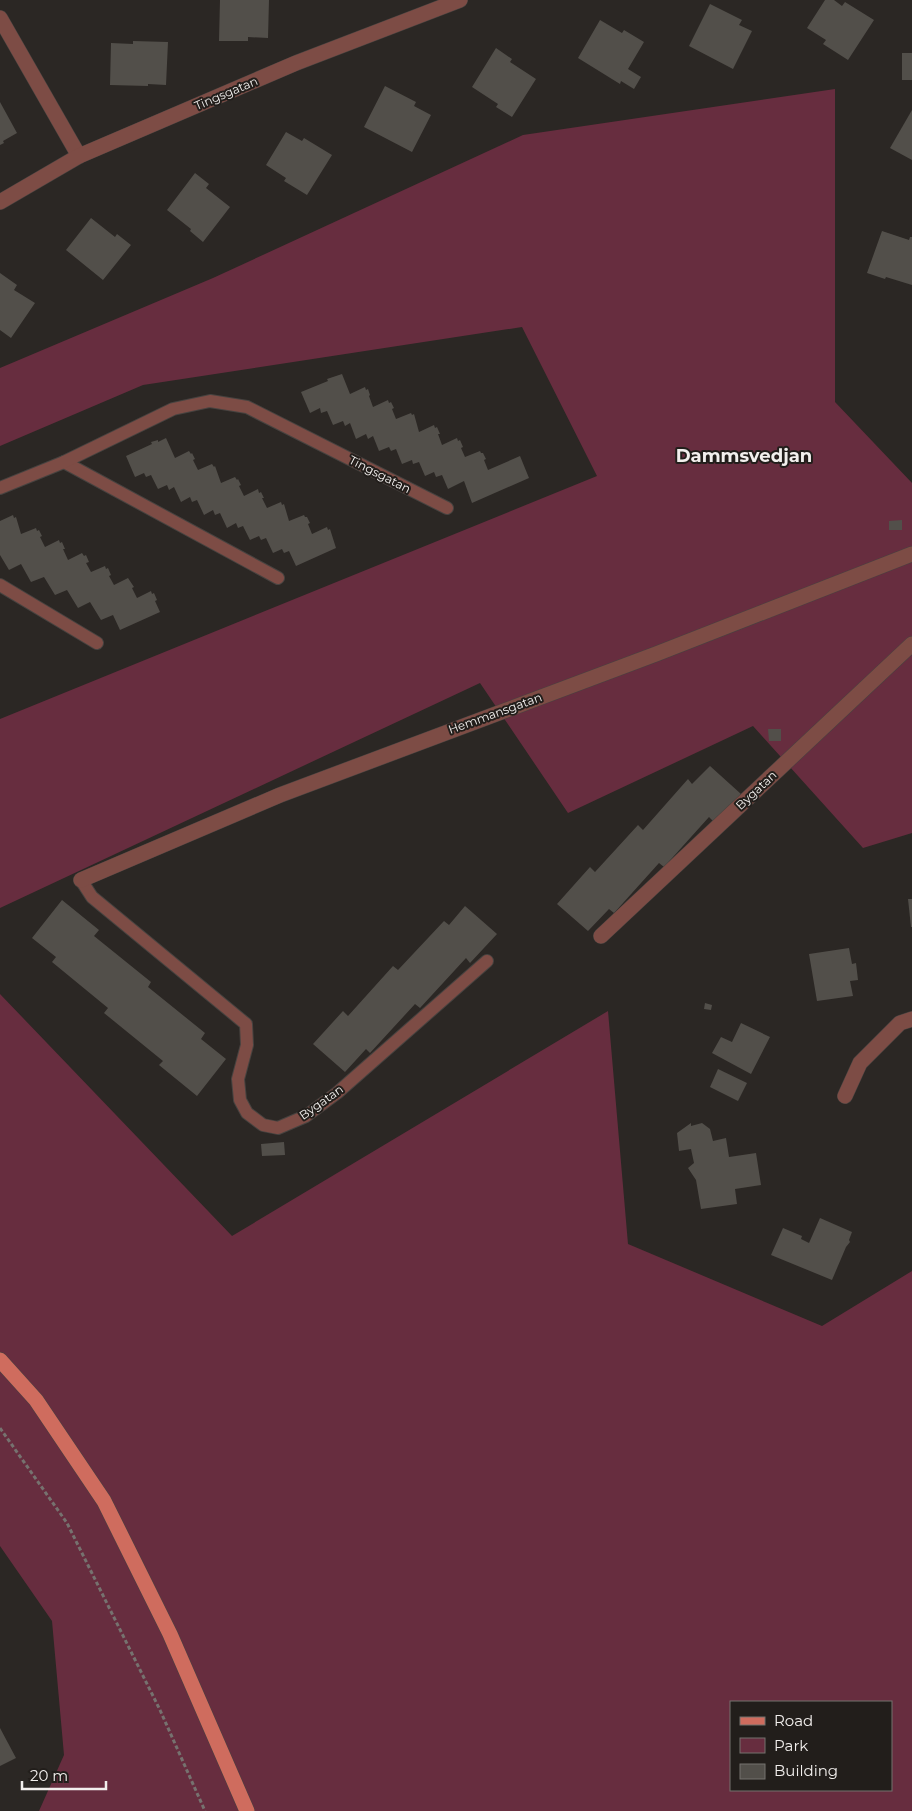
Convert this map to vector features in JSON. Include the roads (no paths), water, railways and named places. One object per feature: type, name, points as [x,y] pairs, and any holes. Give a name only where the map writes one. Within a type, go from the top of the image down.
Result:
[{"type":"main road","points":[[0,1360],[36,1400],[104,1501],[170,1634],[247,1811]]},
{"type":"street","name":"Tingsgatan","points":[[0,202],[79,156],[296,63],[460,0]]},
{"type":"street","points":[[0,18],[79,156]]},
{"type":"street","name":"Hemmansgatan","points":[[81,880],[280,795],[656,654],[912,554]]},
{"type":"street","name":"Bygatan","points":[[601,936],[912,644]]},
{"type":"street","points":[[845,1096],[860,1063],[900,1023],[912,1019]]},
{"type":"lane","name":"Tingsgatan","points":[[0,488],[64,462],[173,409],[210,401],[247,407],[447,508]]},
{"type":"lane","points":[[64,462],[278,578]]},
{"type":"lane","points":[[0,585],[97,643]]},
{"type":"lane","name":"Bygatan","points":[[81,880],[92,897],[246,1024],[247,1045],[238,1079],[240,1100],[247,1114],[262,1125],[278,1128],[306,1116],[338,1093],[487,961]]},
{"type":"district","name":"Dammsvedjan","points":[[744,456]]}]
